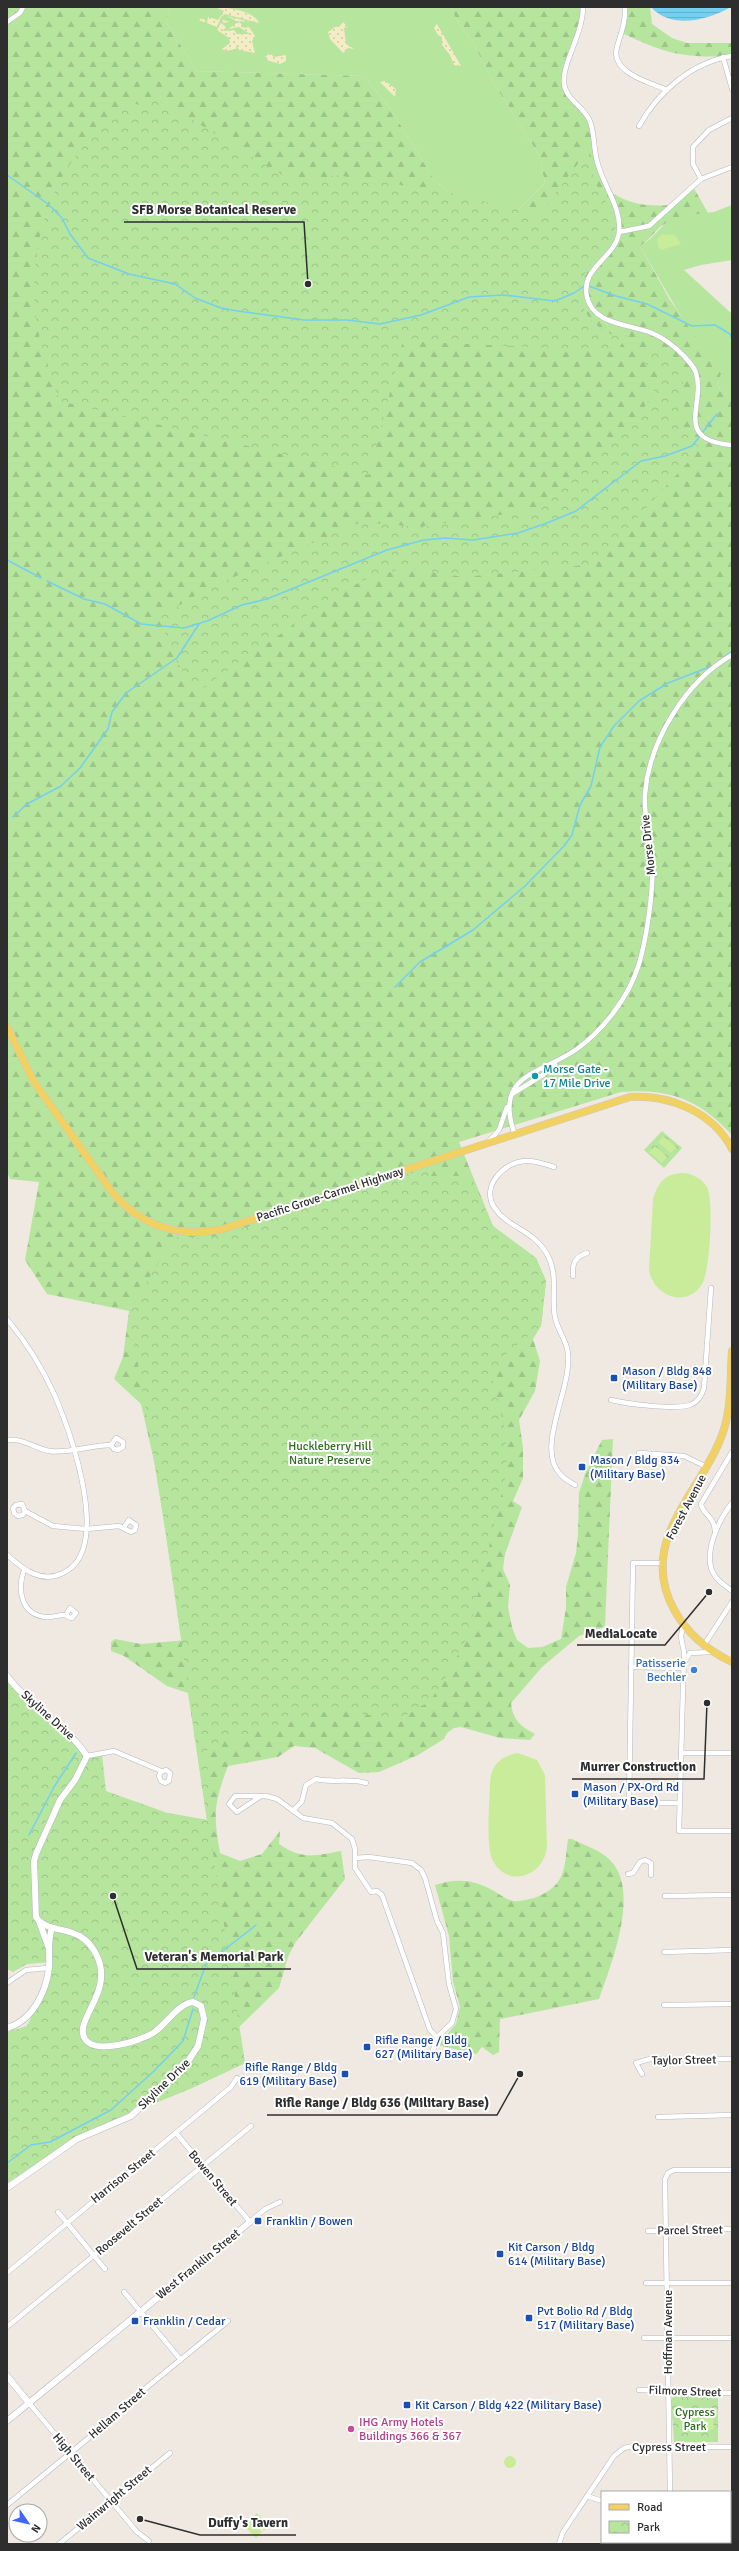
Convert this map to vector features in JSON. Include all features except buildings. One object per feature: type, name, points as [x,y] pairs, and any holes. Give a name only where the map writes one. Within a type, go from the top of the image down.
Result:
[{"type":"main road","name":"Pacific Grove-Carmel Highway","points":[[7,1027],[34,1082],[112,1192],[126,1208],[145,1222],[176,1232],[203,1233],[223,1228],[514,1132],[616,1100],[642,1096],[670,1100],[692,1110],[712,1124],[731,1147]]},
{"type":"main road","name":"Forest Avenue","points":[[732,1350],[728,1415],[723,1434],[707,1467],[669,1533],[663,1563],[664,1584],[671,1607],[683,1624],[711,1652],[732,1662]]},
{"type":"street","points":[[7,22],[20,13],[23,7]]},
{"type":"street","points":[[583,7],[580,32],[566,71],[564,83],[568,95],[585,113],[592,125],[598,164],[617,211],[619,232],[613,246],[588,279],[586,291],[592,309],[604,319],[654,335],[683,355],[696,372],[694,417],[700,432],[709,441],[732,445]]},
{"type":"street","points":[[625,7],[624,22],[616,52],[619,64],[632,74],[667,90]]},
{"type":"street","points":[[639,126],[646,114],[667,90],[708,62],[723,57],[732,56]]},
{"type":"street","points":[[723,57],[732,89]]},
{"type":"street","points":[[701,179],[693,164],[693,147],[709,130],[732,118]]},
{"type":"street","points":[[619,232],[652,224],[701,179],[732,168]]},
{"type":"street","name":"Morse Drive","points":[[489,1141],[499,1130],[512,1094],[543,1075],[561,1059],[588,1040],[606,1022],[623,998],[636,971],[643,946],[652,884],[652,861],[645,803],[651,763],[670,720],[687,694],[708,672],[732,655]]},
{"type":"street","points":[[508,1105],[514,1132]]},
{"type":"street","points":[[554,1167],[536,1161],[515,1162],[496,1177],[490,1195],[491,1202],[499,1214],[538,1241],[553,1270],[555,1316],[567,1347],[569,1364],[567,1382],[554,1425],[553,1455],[559,1474],[575,1485]]},
{"type":"street","points":[[573,1276],[572,1267],[575,1260],[587,1253]]},
{"type":"street","points":[[611,1400],[637,1405],[685,1406],[699,1399],[704,1388],[711,1288]]},
{"type":"street","points":[[7,1319],[9,1325],[33,1356],[55,1396],[74,1448],[82,1483],[86,1529],[82,1553],[72,1569],[50,1578],[37,1576],[24,1570],[7,1555]]},
{"type":"street","points":[[7,1440],[24,1442],[50,1451],[64,1451],[74,1448],[111,1445]]},
{"type":"street","points":[[639,1452],[684,1456],[707,1467]]},
{"type":"street","points":[[732,1452],[702,1500],[702,1507],[710,1515],[715,1532],[711,1566],[717,1579],[732,1591]]},
{"type":"street","points":[[715,1532],[722,1517],[732,1503]]},
{"type":"street","points":[[25,1511],[53,1526],[86,1529],[124,1527]]},
{"type":"street","points":[[710,1515],[716,1518],[722,1517]]},
{"type":"street","points":[[663,1563],[633,1563],[629,1803],[679,1803]]},
{"type":"street","points":[[24,1570],[20,1592],[26,1607],[32,1613],[44,1617],[66,1615]]},
{"type":"street","points":[[704,1645],[732,1602]]},
{"type":"street","points":[[683,1624],[681,1633],[684,1652],[682,1668],[679,1832],[732,1831]]},
{"type":"street","points":[[682,1668],[690,1653],[711,1652]]},
{"type":"street","points":[[631,1667],[682,1668]]},
{"type":"street","name":"Skyline Drive","points":[[7,1676],[20,1690],[71,1734],[87,1756]]},
{"type":"street","points":[[48,1943],[35,1913],[34,1861],[60,1800],[75,1780],[79,1770],[79,1762],[87,1756],[114,1752],[161,1772]]},
{"type":"street","points":[[681,1753],[732,1753]]},
{"type":"street","points":[[293,1811],[302,1801],[306,1785],[316,1778],[324,1781],[345,1779],[366,1782]]},
{"type":"street","points":[[261,1796],[240,1811],[233,1811],[229,1804],[235,1796],[261,1796],[278,1799],[303,1818],[329,1822],[346,1833],[353,1843],[355,1868],[371,1892],[377,1891],[382,1895],[430,2030],[438,2037]]},
{"type":"street","points":[[355,1858],[369,1856],[412,1863],[421,1870],[425,1878],[437,1922],[443,1933],[449,1984],[456,2009],[452,2023],[438,2037],[433,2050]]},
{"type":"street","points":[[628,1874],[633,1873],[640,1862],[645,1860],[651,1863],[651,1875]]},
{"type":"street","points":[[665,1896],[732,1895]]},
{"type":"street","name":"Skyline Drive","points":[[7,2188],[78,2139],[131,2116],[191,2060],[202,2032],[204,2012],[200,2005],[193,2002],[183,2006],[160,2028],[148,2036],[107,2046],[89,2043],[83,2036],[82,2029],[100,1992],[102,1978],[98,1959],[93,1949],[74,1932],[52,1928],[39,1921]]},
{"type":"street","points":[[7,2028],[25,2021],[32,2013],[43,1988],[48,1968],[48,1943],[52,1928]]},
{"type":"street","points":[[48,1943],[62,1929]]},
{"type":"street","points":[[664,1952],[732,1950]]},
{"type":"street","points":[[7,1983],[26,1970],[48,1968]]},
{"type":"street","points":[[664,2005],[732,2004]]},
{"type":"street","name":"Taylor Street","points":[[642,2074],[636,2063],[650,2059],[732,2059]]},
{"type":"street","name":"Harrison Street","points":[[7,2273],[231,2087],[236,2078]]},
{"type":"street","points":[[658,2117],[732,2115]]},
{"type":"street","name":"Roosevelt Street","points":[[7,2327],[251,2126]]},
{"type":"street","name":"Bowen Street","points":[[176,2133],[250,2222]]},
{"type":"street","name":"Hoffman Avenue","points":[[670,2491],[667,2231],[664,2184],[668,2173],[674,2170],[732,2170]]},
{"type":"street","name":"West Franklin Street","points":[[7,2421],[265,2209],[280,2202]]},
{"type":"street","points":[[58,2212],[105,2269]]},
{"type":"street","name":"Parcel Street","points":[[648,2231],[732,2229]]},
{"type":"street","points":[[646,2283],[732,2283]]},
{"type":"street","points":[[124,2292],[181,2360]]},
{"type":"street","name":"Hellam Street","points":[[7,2505],[113,2418],[124,2404],[228,2321]]},
{"type":"street","points":[[644,2338],[732,2338]]},
{"type":"street","name":"High Street","points":[[7,2376],[111,2501],[142,2536],[149,2541]]},
{"type":"street","name":"Filmore Street","points":[[638,2390],[732,2393]]},
{"type":"street","name":"Cypress Street","points":[[559,2544],[563,2532],[611,2460],[624,2448],[670,2446],[732,2447]]},
{"type":"street","name":"Wainwright Street","points":[[59,2544],[170,2453]]},
{"type":"street","points":[[587,2496],[601,2501]]},
{"type":"green space","points":[[7,7],[170,7],[166,22],[197,71],[364,76],[390,108],[435,181],[474,212],[517,211],[545,183],[539,155],[490,77],[474,44],[458,22],[450,7],[583,7],[583,18],[566,71],[565,89],[589,118],[595,151],[608,190],[622,199],[638,204],[670,205],[692,185],[708,213],[676,218],[664,224],[640,246],[670,300],[721,374],[718,380],[720,390],[732,396],[732,1125],[731,1134],[707,1112],[682,1098],[654,1092],[621,1092],[459,1142],[493,1226],[536,1258],[546,1281],[541,1326],[533,1339],[540,1361],[535,1391],[519,1420],[523,1448],[523,1478],[513,1501],[522,1507],[505,1554],[503,1569],[510,1585],[508,1607],[512,1627],[517,1640],[528,1648],[542,1647],[561,1639],[566,1608],[566,1587],[576,1553],[579,1493],[586,1471],[602,1440],[613,1439],[605,1626],[598,1630],[579,1636],[542,1667],[511,1703],[513,1714],[518,1722],[535,1734],[530,1740],[500,1738],[461,1727],[454,1728],[447,1733],[444,1739],[418,1755],[379,1772],[359,1773],[315,1748],[294,1746],[278,1757],[228,1766],[217,1799],[216,1808],[216,1828],[220,1853],[240,1861],[262,1854],[280,1831],[279,1844],[295,1853],[302,1855],[315,1855],[341,1851],[345,1879],[295,1943],[288,1957],[279,1988],[239,2027],[245,2063],[192,2088],[86,2131],[7,2183],[7,2032],[25,2029],[34,2014],[137,1802],[167,1813],[207,1820],[188,1693],[167,1686],[124,1656],[111,1651],[111,1642],[115,1639],[141,1644],[187,1640],[173,1580],[155,1465],[141,1404],[114,1379],[123,1357],[129,1311],[47,1294],[25,1260],[39,1182],[10,1179],[7,1172]]},
{"type":"green space","points":[[170,7],[450,7],[458,22],[474,44],[490,77],[539,155],[545,183],[517,211],[474,212],[435,181],[390,108],[364,76],[197,71],[166,22]]},
{"type":"green space","points":[[625,7],[650,7],[652,24],[672,38],[687,43],[732,43],[732,56],[700,56],[675,53],[651,46],[622,33]]},
{"type":"green space","points":[[157,98],[297,184],[335,175],[443,191],[539,215],[589,149],[590,165],[594,180],[613,213],[615,222],[614,234],[608,245],[584,275],[580,286],[580,298],[586,313],[594,323],[608,333],[625,339],[617,351],[403,341],[369,475],[60,401],[50,375],[36,319],[34,292],[35,270],[42,227],[57,187],[67,169],[94,134],[112,118],[133,105]]},
{"type":"green space","points":[[732,205],[732,260],[701,265],[684,270],[732,314],[732,396],[720,390],[718,380],[640,246],[649,240],[669,220],[679,216],[714,212]]},
{"type":"green space","points":[[662,234],[675,235],[681,244],[661,250],[658,247],[657,240]]},
{"type":"green space","points":[[646,347],[657,353],[673,366],[681,377],[683,388],[679,418],[683,430],[691,440],[701,448],[595,564],[464,577],[404,568],[364,580],[338,594],[197,692],[174,657],[166,638],[160,617],[206,589],[361,522],[419,527],[540,509],[641,413],[663,375],[639,359]]},
{"type":"green space","points":[[662,1131],[682,1148],[664,1168],[644,1150]]},
{"type":"green space","points":[[663,1136],[676,1147],[671,1153],[658,1142]]},
{"type":"green space","points":[[655,1146],[667,1157],[662,1163],[649,1152]]},
{"type":"green space","name":"Huckleberry Hill Nature Preserve","points":[[427,1168],[430,1176],[471,1176],[493,1226],[536,1258],[546,1281],[541,1326],[506,1354],[492,1376],[505,1430],[507,1471],[466,1639],[451,1669],[430,1701],[398,1720],[334,1709],[207,1746],[209,1827],[245,2063],[192,2088],[86,2131],[7,2183],[7,2032],[27,2026],[49,1982],[52,1962],[27,1964],[13,1972],[7,1969],[7,1680],[57,1724],[81,1753],[87,1756],[102,1755],[106,1791],[167,1813],[207,1820],[164,1521],[129,1311],[174,1237],[202,1238],[225,1234]]},
{"type":"green space","points":[[678,1173],[684,1173],[697,1177],[707,1187],[711,1220],[709,1251],[705,1277],[702,1284],[695,1292],[679,1298],[663,1292],[656,1286],[651,1278],[649,1269],[653,1199],[655,1193],[660,1183],[668,1177]]},
{"type":"green space","points":[[518,1753],[537,1760],[545,1775],[547,1846],[545,1856],[540,1865],[525,1875],[516,1876],[507,1875],[500,1870],[493,1861],[489,1845],[488,1823],[492,1771],[501,1759]]},
{"type":"green space","points":[[568,1839],[572,1839],[602,1853],[610,1860],[619,1873],[623,1890],[621,1928],[599,1999],[500,2019],[499,2052],[493,2055],[482,2047],[476,2054],[438,2045],[456,2024],[460,2007],[453,1982],[449,1936],[435,1885],[450,1881],[465,1881],[487,1887],[513,1901],[522,1901],[537,1897],[554,1887],[559,1881],[564,1867]]},
{"type":"green space","name":"Cypress Park","points":[[674,2395],[718,2396],[718,2442],[674,2442],[671,2400]]},
{"type":"green space","points":[[712,2412],[714,2429],[707,2430],[704,2413]]},
{"type":"green space","points":[[508,2456],[512,2456],[516,2462],[512,2468],[508,2468],[504,2464],[504,2460]]},
{"type":"green space","points":[[257,2513],[269,2526],[264,2531],[252,2518]]},
{"type":"green space","points":[[250,2520],[262,2532],[256,2538],[244,2526]]},
{"type":"sand","points":[[215,7],[240,10],[252,15],[259,23],[225,14],[221,17],[217,27],[199,20],[202,17],[207,23],[208,17],[218,20],[224,11]]},
{"type":"sand","points":[[225,16],[223,20],[230,22],[221,23]]},
{"type":"sand","points":[[227,16],[250,22],[239,21],[244,28],[249,27],[255,36],[252,41],[255,53],[239,50],[236,45],[236,49],[226,51],[222,49],[230,43],[229,38],[217,30],[221,23],[226,27],[223,31],[234,30],[237,34],[250,34],[239,27],[228,29],[238,22]]},
{"type":"sand","points":[[343,22],[348,27],[344,28],[346,44],[354,49],[348,48],[343,53],[330,39],[328,32],[335,27],[340,26]]},
{"type":"sand","points":[[437,24],[461,66],[454,65],[450,55],[442,45],[442,37],[438,35],[434,28]]},
{"type":"sand","points":[[270,53],[274,57],[286,55],[286,61],[280,64],[269,61],[265,57]]},
{"type":"sand","points":[[385,81],[396,89],[395,97],[380,82]]},
{"type":"water","points":[[651,7],[731,7],[712,16],[701,19],[679,21],[669,19],[659,14]]},
{"type":"waterway","points":[[7,175],[48,204],[62,218],[70,234],[88,258],[129,274],[175,284],[195,298],[221,308],[304,320],[347,320],[380,324],[421,315],[469,297],[503,295],[555,301],[574,293],[586,285],[616,296],[647,304],[692,326],[715,325],[730,334],[732,339]]},
{"type":"waterway","points":[[702,433],[717,414]]},
{"type":"waterway","points":[[47,581],[84,599],[105,604],[141,624],[184,628],[207,621],[242,605],[267,599],[387,550],[424,540],[445,538],[473,540],[518,533],[547,523],[576,511],[641,461],[665,456],[692,446],[700,436]]},
{"type":"waterway","points":[[7,560],[41,578]]},
{"type":"waterway","points":[[13,817],[27,804],[61,786],[80,768],[108,729],[112,712],[126,693],[177,658],[199,624]]},
{"type":"waterway","points":[[723,658],[732,651]]},
{"type":"waterway","points":[[395,987],[420,962],[473,930],[525,886],[564,846],[572,835],[580,805],[591,786],[600,747],[614,726],[639,701],[668,683],[712,666]]},
{"type":"waterway","points":[[29,1835],[54,1787],[76,1753]]},
{"type":"waterway","points":[[194,1997],[206,1964],[256,1925]]},
{"type":"waterway","points":[[7,2163],[31,2145],[50,2142],[111,2110],[154,2071],[183,2041],[193,2009]]},
{"type":"place","name":"SFB Morse Botanical Reserve","points":[[308,284]]},
{"type":"place","name":"Morse Gate - 17 Mile Drive","points":[[535,1076]]},
{"type":"place","name":"Mason / Bldg 848 (Military Base)","points":[[614,1378]]},
{"type":"place","name":"Mason / Bldg 834 (Military Base)","points":[[582,1467]]},
{"type":"place","name":"MediaLocate","points":[[709,1592]]},
{"type":"place","name":"Patisserie Bechler","points":[[694,1670]]},
{"type":"place","name":"Murrer Construction","points":[[707,1703]]},
{"type":"place","name":"Mason / PX-Ord Rd (Military Base)","points":[[575,1794]]},
{"type":"place","name":"Veteran's Memorial Park","points":[[113,1896]]},
{"type":"place","name":"Rifle Range / Bldg 627 (Military Base)","points":[[367,2047]]},
{"type":"place","name":"Rifle Range / Bldg 619 (Military Base)","points":[[345,2074]]},
{"type":"place","name":"Rifle Range / Bldg 636 (Military Base)","points":[[520,2074]]},
{"type":"place","name":"Franklin / Bowen","points":[[258,2221]]},
{"type":"place","name":"Kit Carson / Bldg 614 (Military Base)","points":[[500,2254]]},
{"type":"place","name":"Pvt Bolio Rd / Bldg 517 (Military Base)","points":[[529,2318]]},
{"type":"place","name":"Franklin / Cedar","points":[[135,2321]]},
{"type":"place","name":"Kit Carson / Bldg 422 (Military Base)","points":[[407,2405]]},
{"type":"place","name":"IHG Army Hotels Buildings 366 & 367","points":[[351,2429]]},
{"type":"place","name":"Duffy's Tavern","points":[[140,2519]]}]
